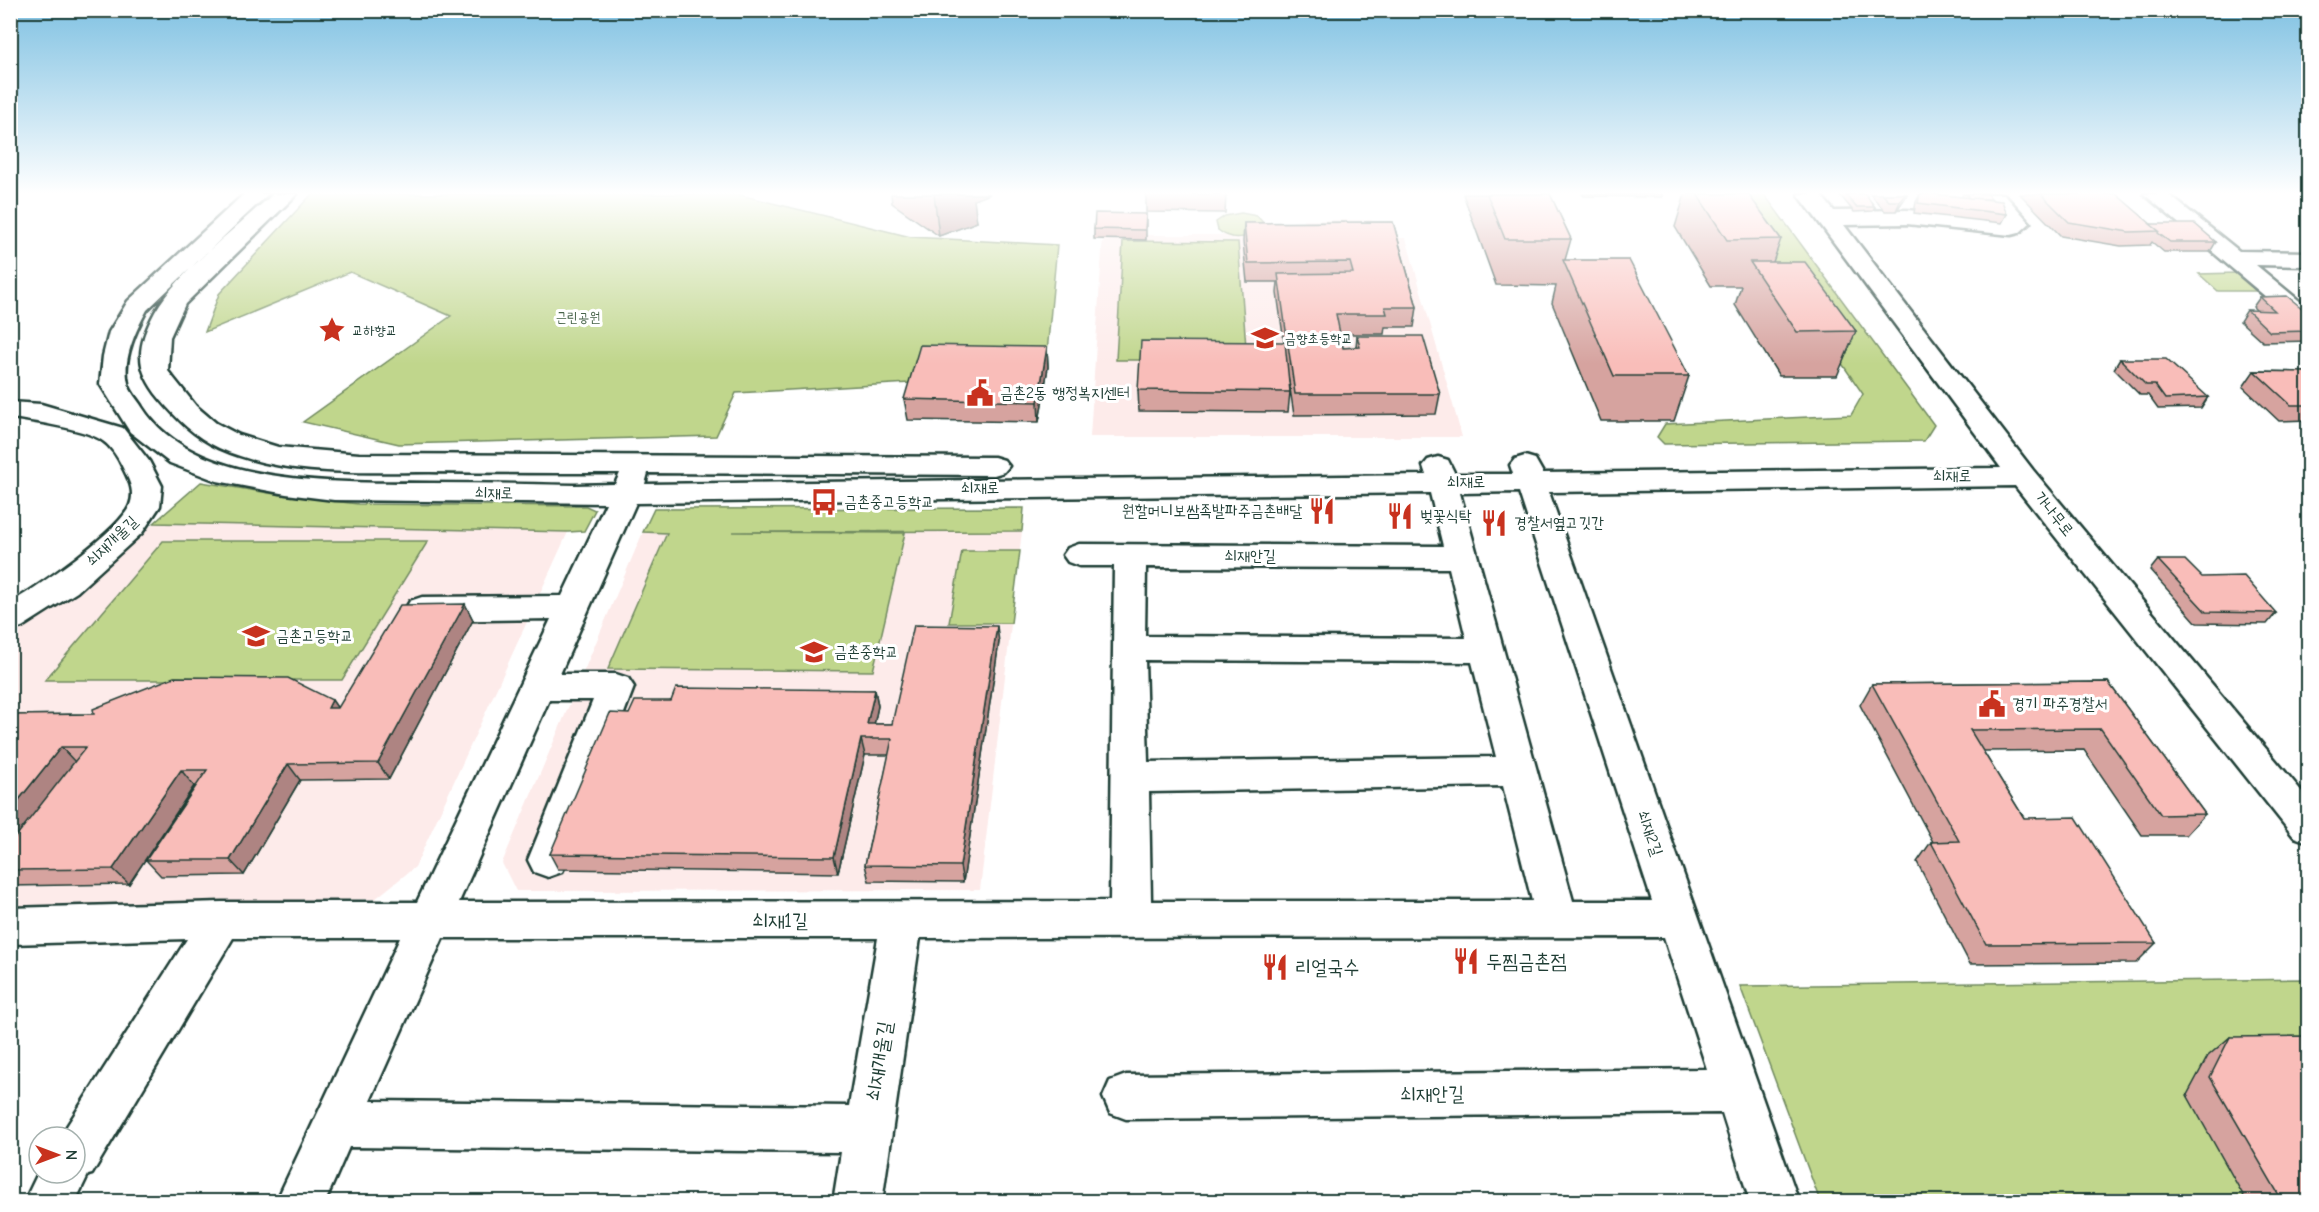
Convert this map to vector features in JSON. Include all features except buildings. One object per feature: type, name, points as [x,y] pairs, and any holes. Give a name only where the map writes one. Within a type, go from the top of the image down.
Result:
[{"type":"street","name":"쇠재로","points":[[196,251],[137,306],[122,332],[116,356],[114,384],[140,426],[180,457],[227,474],[334,491],[632,479],[1440,474],[2016,467]]},
{"type":"street","points":[[226,251],[172,303],[160,326],[156,347],[155,372],[180,409],[216,438],[259,453],[311,460],[632,479],[300,1202]]},
{"type":"street","name":"가나무로","points":[[1852,251],[2016,467],[2308,826]]},
{"type":"street","points":[[2223,251],[2308,320]]},
{"type":"street","points":[[2232,258],[2308,259]]},
{"type":"street","name":"쇠재개울길","points":[[10,410],[41,412],[113,434],[134,461],[147,486],[145,506],[131,526],[66,584],[10,619]]},
{"type":"street","name":"쇠재2길","points":[[1527,473],[1775,1202]]},
{"type":"street","points":[[1440,474],[1557,919]]},
{"type":"street","name":"쇠재안길","points":[[1079,555],[1462,556]]},
{"type":"street","points":[[1130,556],[1128,648],[1131,921],[1679,919]]},
{"type":"street","points":[[408,609],[573,607]]},
{"type":"street","points":[[1128,648],[1486,650]]},
{"type":"street","points":[[536,687],[616,687],[549,860]]},
{"type":"street","points":[[1129,777],[1518,771]]},
{"type":"street","points":[[87,1138],[222,920]]},
{"type":"street","name":"쇠재1길","points":[[10,926],[222,920],[1131,921]]},
{"type":"street","name":"쇠재개울길","points":[[857,1202],[902,921]]},
{"type":"street","name":"쇠재안길","points":[[1126,1097],[1738,1091]]},
{"type":"street","points":[[335,1124],[869,1129]]},
{"type":"street","points":[[48,1202],[58,1185]]},
{"type":"shaded area","name":"금향초등학교","points":[[1102,251],[1410,251],[1462,437],[1090,437]]},
{"type":"shaded area","points":[[154,523],[568,532],[415,867],[375,899],[11,908],[10,637],[68,596]]},
{"type":"shaded area","points":[[1022,531],[980,890],[516,891],[502,863],[643,532]]},
{"type":"green space","name":"근린공원","points":[[259,251],[1056,251],[1046,363],[910,383],[736,393],[716,436],[399,444],[303,422],[451,316],[350,272],[205,332],[219,294]]},
{"type":"green space","points":[[1122,251],[1239,251],[1247,360],[1116,360]]},
{"type":"green space","points":[[1764,251],[1806,251],[1934,425],[1924,441],[1664,444],[1657,437],[1665,424],[1851,415],[1863,394]]},
{"type":"green space","points":[[2237,273],[2258,291],[2218,291],[2199,274]]},
{"type":"green space","points":[[201,482],[358,504],[586,506],[595,510],[584,531],[568,532],[154,523]]},
{"type":"green space","points":[[1024,508],[1022,531],[733,532],[905,533],[873,671],[608,669],[667,533],[643,532],[654,509]]},
{"type":"green space","points":[[163,541],[428,541],[342,680],[45,680]]},
{"type":"green space","points":[[962,551],[1020,551],[1011,623],[949,623]]},
{"type":"green space","points":[[2308,979],[2308,1055],[2247,1201],[1820,1201],[1740,986]]},
{"type":"place","name":"교하향교","points":[[332,330]]},
{"type":"place","name":"금향초등학교","points":[[1265,338]]},
{"type":"place","name":"금촌2동 행정복지센터","points":[[980,393]]},
{"type":"place","name":"금촌중고등학교","points":[[824,502]]},
{"type":"place","name":"원할머니보쌈족발파주금촌배달","points":[[1322,511]]},
{"type":"place","name":"벚꽃식탁","points":[[1400,516]]},
{"type":"place","name":"경찰서옆고깃간","points":[[1494,523]]},
{"type":"place","name":"금촌고등학교","points":[[256,636]]},
{"type":"place","name":"금촌중학교","points":[[814,652]]},
{"type":"place","name":"경기 파주경찰서","points":[[1992,704]]},
{"type":"place","name":"두찜금촌점","points":[[1466,961]]},
{"type":"place","name":"리얼국수","points":[[1275,967]]}]
